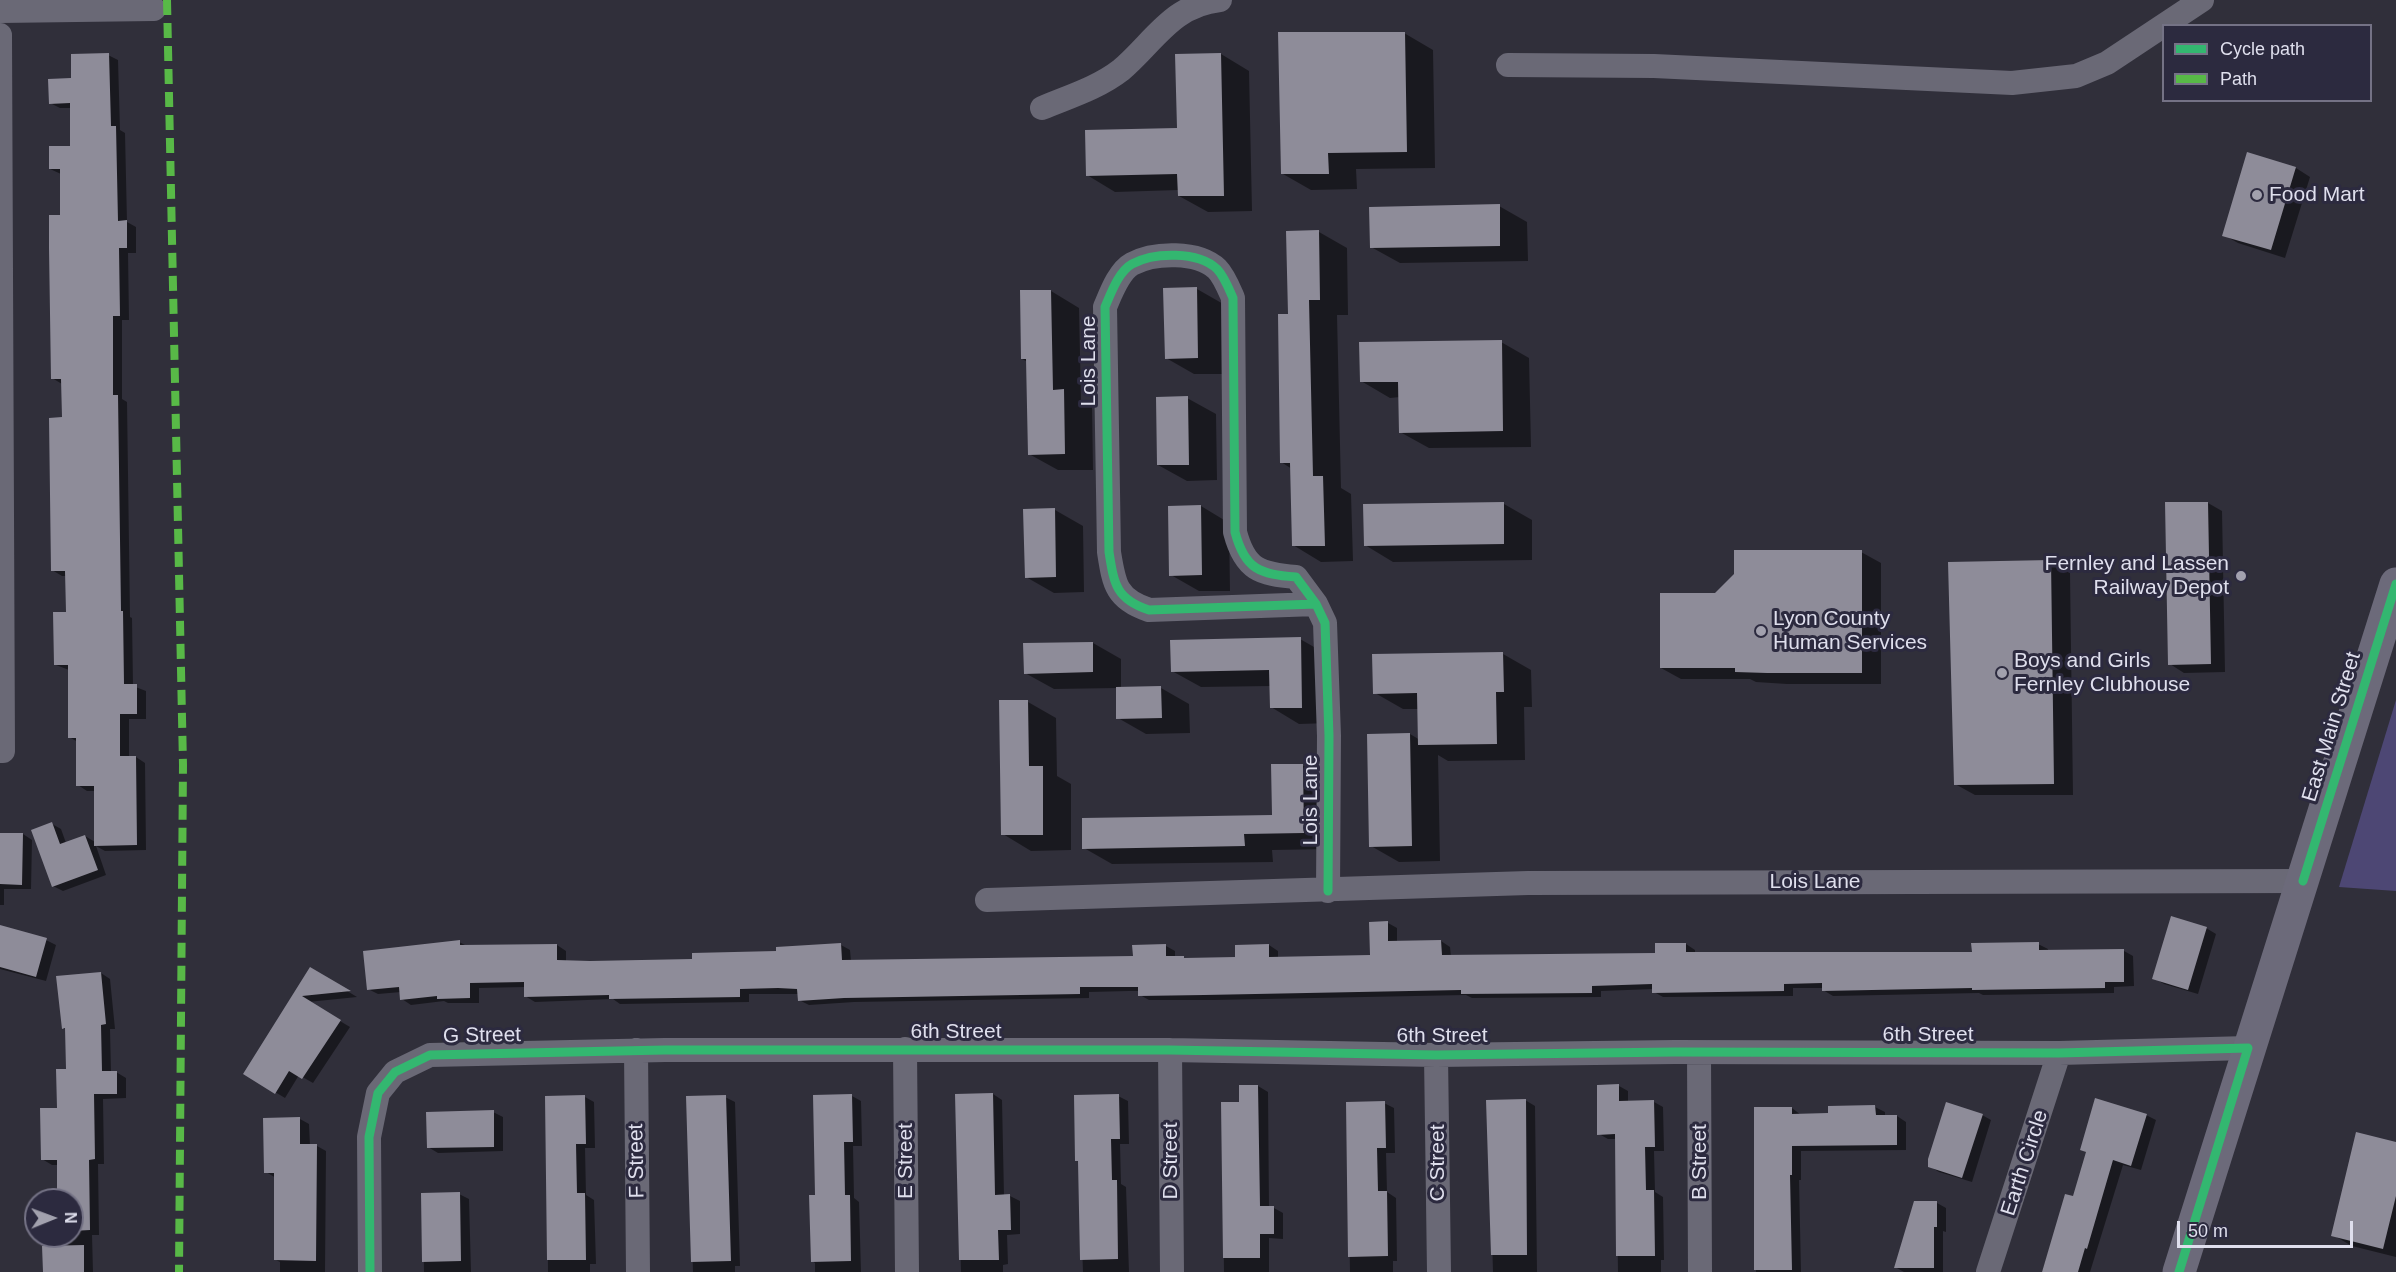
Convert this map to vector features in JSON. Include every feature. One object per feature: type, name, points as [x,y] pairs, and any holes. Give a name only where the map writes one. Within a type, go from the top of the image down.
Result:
[{"type":"main road","name":"East Main Street","points":[[2179,1272],[2396,584]]},
{"type":"street","points":[[1042,108],[1091,87],[1120,70],[1164,26],[1190,7],[1220,0]]},
{"type":"street","points":[[2166,24],[2202,0]]},
{"type":"street","points":[[0,11],[154,9]]},
{"type":"street","points":[[1508,65],[1654,66],[2012,83],[2076,76],[2107,63],[2162,27]]},
{"type":"street","points":[[0,35],[2,751]]},
{"type":"street","name":"Lois Lane","points":[[1316,604],[1149,610],[1135,606],[1118,592],[1113,579],[1109,552],[1105,307],[1115,284],[1131,264],[1167,255],[1188,256],[1204,261],[1217,269],[1233,298],[1235,532],[1240,553],[1254,567],[1271,575],[1296,577],[1316,604],[1325,623],[1329,736],[1328,891]]},
{"type":"street","name":"Lois Lane","points":[[987,900],[1528,883],[2303,881]]},
{"type":"street","name":"6th Street","points":[[636,1050],[1170,1050],[1436,1055],[2059,1053],[2248,1048]]},
{"type":"street","name":"E Street","points":[[905,1049],[907,1272]]},
{"type":"street","name":"G Street","points":[[370,1272],[369,1137],[378,1093],[395,1072],[430,1055],[636,1050]]},
{"type":"street","name":"F Street","points":[[636,1050],[638,1272]]},
{"type":"street","name":"D Street","points":[[1170,1050],[1172,1272]]},
{"type":"street","name":"B Street","points":[[1699,1053],[1700,1272]]},
{"type":"street","name":"Earth Circle","points":[[1988,1272],[2059,1053]]},
{"type":"street","name":"C Street","points":[[1436,1055],[1439,1272]]},
{"type":"shaded area","points":[[2396,700],[2396,891],[2339,887]]},
{"type":"building","points":[[1278,32],[1405,32],[1407,152],[1328,153],[1329,174],[1281,174]]},
{"type":"building","points":[[109,53],[111,126],[116,126],[118,221],[127,220],[127,248],[119,248],[120,316],[113,316],[113,395],[118,395],[124,684],[137,684],[137,714],[120,714],[120,756],[136,756],[137,845],[94,846],[94,786],[76,786],[76,738],[68,738],[68,665],[54,665],[53,612],[66,612],[65,571],[51,571],[49,418],[62,417],[61,379],[51,379],[49,248],[49,215],[60,215],[60,169],[49,169],[49,146],[70,146],[70,103],[49,104],[48,79],[71,78],[71,54]]},
{"type":"building","points":[[1221,53],[1224,196],[1178,196],[1177,174],[1086,176],[1085,130],[1177,128],[1175,54]]},
{"type":"building","points":[[2247,152],[2296,167],[2271,250],[2222,236]]},
{"type":"building","points":[[1500,204],[1500,246],[1370,248],[1369,207]]},
{"type":"building","points":[[1319,230],[1320,300],[1309,300],[1313,476],[1323,476],[1325,546],[1292,546],[1290,463],[1280,463],[1278,314],[1288,314],[1286,231]]},
{"type":"building","points":[[1197,287],[1198,358],[1165,359],[1163,288]]},
{"type":"building","points":[[1020,290],[1051,290],[1053,390],[1064,389],[1065,454],[1028,455],[1026,359],[1021,359]]},
{"type":"building","points":[[1502,340],[1503,431],[1399,433],[1398,382],[1360,382],[1359,342]]},
{"type":"building","points":[[1188,396],[1189,465],[1157,465],[1156,397]]},
{"type":"building","points":[[1504,502],[1504,544],[1364,546],[1363,504]]},
{"type":"building","name":"Fernley and Lassen Railway Depot","points":[[2165,502],[2208,502],[2211,664],[2168,665]]},
{"type":"building","points":[[1201,505],[1202,575],[1169,576],[1168,506]]},
{"type":"building","points":[[1055,508],[1056,577],[1025,578],[1023,509]]},
{"type":"building","name":"Lyon County Human Services","points":[[1734,550],[1862,550],[1862,673],[1767,673],[1735,672],[1735,668],[1660,668],[1660,593],[1715,593],[1734,574]]},
{"type":"building","name":"Boys and Girls Fernley Clubhouse","points":[[2051,560],[2054,784],[1954,785],[1948,562]]},
{"type":"building","points":[[1301,637],[1302,708],[1270,708],[1269,670],[1171,672],[1170,640]]},
{"type":"building","points":[[1093,642],[1093,672],[1024,674],[1023,643]]},
{"type":"building","points":[[1503,652],[1504,692],[1496,692],[1497,744],[1418,745],[1417,693],[1373,694],[1372,654]]},
{"type":"building","points":[[1161,686],[1162,718],[1116,719],[1116,687]]},
{"type":"building","points":[[999,700],[1028,700],[1029,766],[1043,766],[1043,835],[1001,835]]},
{"type":"building","points":[[1410,733],[1412,846],[1369,847],[1367,734]]},
{"type":"building","points":[[1271,764],[1303,764],[1304,833],[1244,834],[1245,846],[1082,849],[1082,818],[1272,815]]},
{"type":"building","points":[[52,822],[60,844],[85,835],[98,870],[52,887],[31,830]]},
{"type":"building","points":[[0,833],[23,833],[22,885],[0,884]]},
{"type":"building","points":[[2171,916],[2207,927],[2188,990],[2152,979]]},
{"type":"building","points":[[1388,921],[1388,941],[1441,940],[1442,955],[1655,953],[1655,943],[1686,943],[1686,952],[1972,952],[1971,943],[2039,942],[2039,950],[2124,949],[2124,982],[2105,982],[2105,988],[1972,990],[1972,988],[1822,991],[1822,983],[1784,984],[1784,991],[1652,993],[1652,984],[1592,986],[1592,993],[1461,994],[1461,990],[1138,996],[1138,987],[1080,987],[1080,994],[844,998],[798,1001],[797,989],[778,988],[740,989],[740,997],[609,999],[609,995],[524,997],[524,982],[470,983],[470,998],[437,999],[437,996],[400,1000],[399,987],[367,990],[363,951],[460,940],[460,945],[557,944],[557,960],[590,961],[692,959],[692,953],[776,951],[776,947],[841,943],[842,960],[1133,956],[1132,945],[1166,944],[1166,956],[1184,956],[1184,958],[1235,957],[1235,945],[1269,944],[1269,957],[1370,955],[1369,922]]},
{"type":"building","points":[[0,925],[47,938],[36,977],[0,967]]},
{"type":"building","points":[[310,967],[351,991],[302,996],[341,1020],[302,1079],[289,1071],[275,1094],[243,1074]]},
{"type":"building","points":[[101,972],[106,1024],[101,1025],[102,1071],[117,1071],[117,1094],[94,1094],[95,1159],[89,1160],[90,1230],[84,1230],[84,1188],[57,1188],[57,1160],[41,1160],[40,1108],[57,1108],[56,1069],[66,1069],[65,1028],[62,1029],[56,976]]},
{"type":"building","points":[[1619,1084],[1619,1101],[1654,1100],[1655,1147],[1645,1147],[1646,1190],[1654,1190],[1655,1256],[1616,1256],[1615,1134],[1597,1135],[1597,1085]]},
{"type":"building","points":[[1239,1085],[1258,1085],[1260,1206],[1274,1206],[1274,1234],[1260,1234],[1260,1258],[1223,1258],[1221,1102],[1239,1102]]},
{"type":"building","points":[[993,1093],[995,1195],[1010,1194],[1011,1230],[998,1230],[999,1260],[959,1260],[955,1094]]},
{"type":"building","points":[[852,1094],[853,1142],[844,1142],[845,1195],[850,1195],[851,1261],[811,1262],[809,1195],[815,1195],[813,1095]]},
{"type":"building","points":[[1119,1094],[1120,1139],[1111,1139],[1112,1180],[1117,1180],[1118,1259],[1080,1260],[1074,1095]]},
{"type":"building","points":[[585,1095],[586,1144],[576,1144],[577,1193],[585,1193],[586,1260],[547,1260],[545,1096]]},
{"type":"building","points":[[726,1095],[731,1261],[691,1262],[686,1096]]},
{"type":"building","points":[[2095,1098],[2147,1114],[2131,1166],[2113,1160],[2078,1272],[2042,1272],[2065,1194],[2073,1196],[2086,1152],[2080,1150]]},
{"type":"building","points":[[1526,1099],[1527,1255],[1491,1255],[1486,1100]]},
{"type":"building","points":[[1385,1101],[1386,1148],[1377,1148],[1378,1191],[1387,1191],[1388,1256],[1348,1257],[1346,1102]]},
{"type":"building","points":[[1946,1102],[1983,1114],[1962,1178],[1928,1167],[1928,1159]]},
{"type":"building","points":[[1875,1105],[1876,1115],[1897,1115],[1897,1145],[1792,1146],[1792,1175],[1790,1175],[1792,1270],[1754,1270],[1754,1107],[1792,1107],[1792,1114],[1828,1113],[1828,1106]]},
{"type":"building","points":[[494,1110],[494,1147],[427,1148],[426,1112]]},
{"type":"building","points":[[300,1117],[300,1144],[317,1144],[316,1261],[274,1260],[274,1173],[264,1173],[263,1118]]},
{"type":"building","points":[[2356,1132],[2396,1142],[2396,1196],[2383,1249],[2331,1236]]},
{"type":"building","points":[[460,1192],[461,1261],[422,1262],[421,1193]]},
{"type":"building","points":[[1914,1201],[1937,1201],[1937,1227],[1934,1227],[1934,1268],[1894,1268]]},
{"type":"building","points":[[42,1248],[84,1248],[84,1272],[43,1272]]},
{"type":"marked path","points":[[167,0],[183,765],[179,1272]]},
{"type":"cycle path","points":[[1316,604],[1149,610],[1130,601],[1118,589],[1109,552],[1105,307],[1119,277],[1132,264],[1152,257],[1176,255],[1199,259],[1209,263],[1220,272],[1233,298],[1235,532],[1244,555],[1256,568],[1273,574],[1296,577],[1316,604],[1325,623],[1329,736],[1328,891]]},
{"type":"cycle path","points":[[2303,881],[2396,584]]},
{"type":"cycle path","points":[[370,1272],[369,1137],[378,1093],[395,1072],[430,1055],[665,1050],[1170,1050],[1436,1055],[1675,1052],[2059,1053],[2248,1048],[2179,1272]]},
{"type":"place","name":"Food Mart","points":[[2257,195]]},
{"type":"place","name":"Fernley and Lassen Railway Depot","points":[[2241,576]]},
{"type":"place","name":"Lyon County Human Services","points":[[1761,631]]},
{"type":"place","name":"Boys and Girls Fernley Clubhouse","points":[[2002,673]]}]
